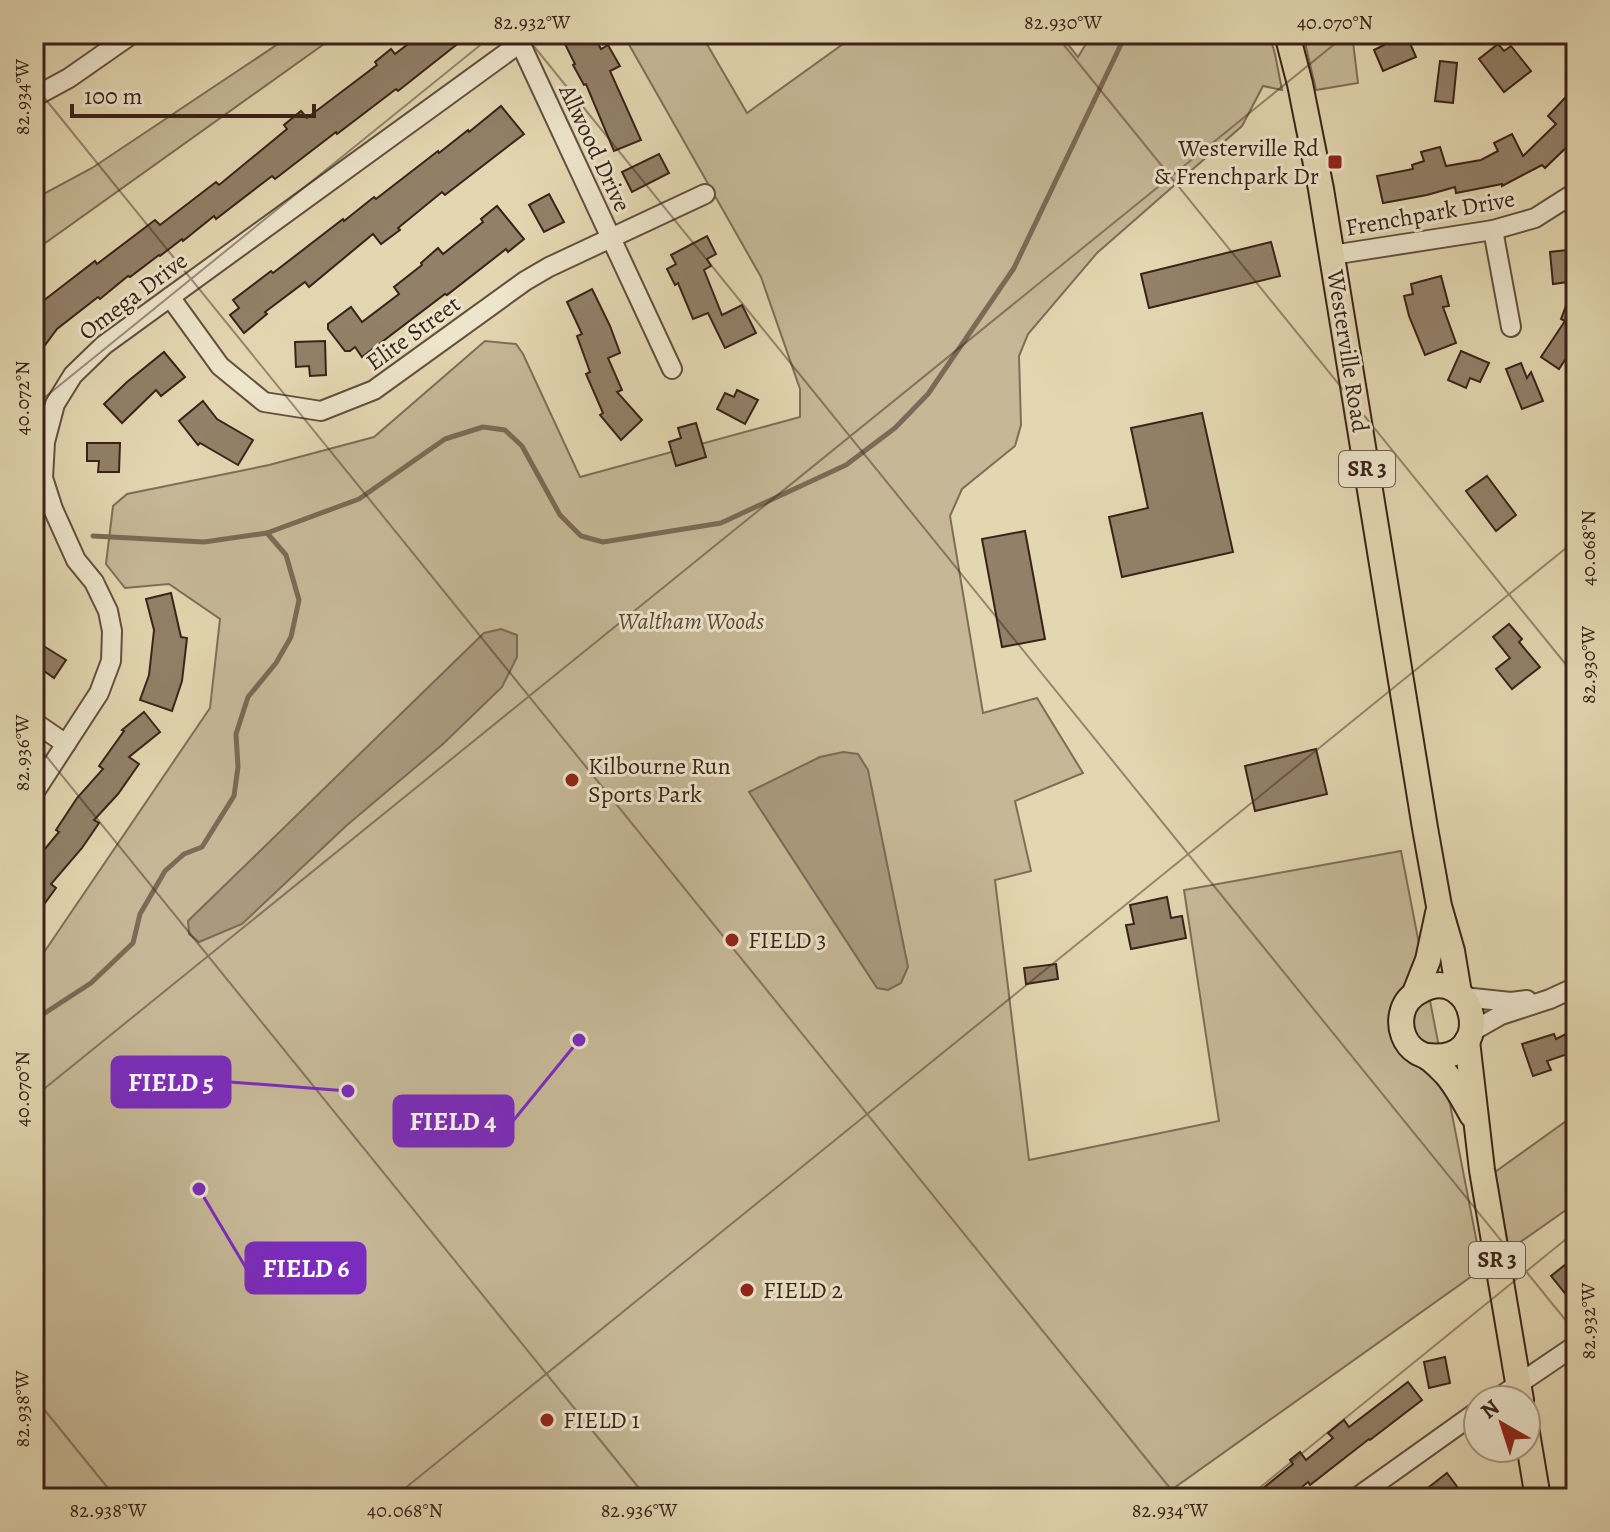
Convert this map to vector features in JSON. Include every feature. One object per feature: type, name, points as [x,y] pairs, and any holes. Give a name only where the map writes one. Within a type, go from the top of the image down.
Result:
[{"type":"main road","name":"Westerville Road","points":[[1287,34],[1300,84],[1332,255],[1439,906],[1461,995],[1472,1014],[1469,1037],[1476,1120],[1519,1384]]},
{"type":"main road","name":"Westerville Road","points":[[1439,906],[1428,960],[1415,993],[1403,1010],[1401,1029],[1410,1047],[1427,1056],[1448,1076],[1476,1120]]},
{"type":"main road","points":[[1415,993],[1437,986],[1461,995]]},
{"type":"main road","points":[[1427,1056],[1438,1058],[1450,1055],[1460,1049],[1469,1037]]},
{"type":"main road","points":[[1532,1464],[1538,1498]]},
{"type":"street","points":[[34,97],[69,78],[132,34]]},
{"type":"street","name":"Allwood Drive","points":[[518,38],[672,369]]},
{"type":"street","name":"Omega Drive","points":[[34,793],[99,693],[111,661],[112,631],[108,611],[94,582],[76,560],[43,478],[45,442],[55,404],[73,375],[104,345],[518,38]]},
{"type":"street","name":"Frenchpark Drive","points":[[1332,255],[1493,230],[1535,218],[1576,192]]},
{"type":"street","name":"Elite Street","points":[[170,297],[220,366],[264,402],[321,411],[374,390],[549,267],[705,194]]},
{"type":"street","points":[[1493,230],[1511,327]]},
{"type":"street","points":[[34,722],[66,744]]},
{"type":"street","points":[[1469,1037],[1501,1015],[1576,987]]},
{"type":"street","points":[[1461,995],[1511,1002],[1550,999]]},
{"type":"street","points":[[1530,1384],[1576,1345]]},
{"type":"street","points":[[1356,1498],[1462,1422]]},
{"type":"green space","points":[[293,34],[338,34],[34,251],[34,199],[92,168]]},
{"type":"green space","name":"Kilbourne Run Sports Park","points":[[623,34],[701,34],[747,113],[857,34],[1060,34],[1078,57],[1092,34],[1269,34],[1282,90],[1263,86],[1242,126],[1097,253],[1028,334],[1019,356],[1021,425],[1015,446],[962,489],[950,516],[983,713],[1037,698],[1083,773],[1015,801],[1031,871],[995,880],[1029,1160],[1219,1121],[1184,890],[1401,851],[1482,1269],[1160,1498],[34,1498],[34,967],[210,708],[220,619],[169,584],[125,588],[106,564],[113,506],[127,494],[269,465],[374,437],[485,341],[516,344],[523,354],[580,477],[800,417],[800,389],[761,277]]},
{"type":"green space","points":[[1303,34],[1352,34],[1358,83],[1316,90]]},
{"type":"green space","points":[[1576,1114],[1576,1203],[1509,1250],[1495,1172]]},
{"type":"shaded area","points":[[501,629],[517,635],[517,657],[502,687],[242,924],[199,942],[189,934],[188,921],[484,633]]},
{"type":"shaded area","points":[[843,752],[858,754],[868,770],[908,967],[901,983],[888,990],[877,988],[749,792],[820,757]]},
{"type":"building","points":[[421,34],[470,34],[398,91],[396,89],[275,179],[272,176],[216,219],[214,216],[100,299],[98,297],[57,329],[34,360],[34,308],[155,220],[160,225],[216,182],[219,185],[287,129],[284,125],[301,111],[307,118],[377,65],[375,62],[391,49],[395,54]]},
{"type":"building","points":[[560,34],[593,34],[601,49],[608,45],[620,66],[610,71],[641,140],[614,151],[586,84],[573,65]]},
{"type":"building","points":[[1379,34],[1406,34],[1416,57],[1383,71],[1374,50],[1384,45]]},
{"type":"building","points":[[1498,44],[1504,51],[1511,46],[1531,71],[1504,92],[1479,59]]},
{"type":"building","points":[[1440,61],[1457,63],[1453,103],[1435,101]]},
{"type":"building","points":[[1576,86],[1576,138],[1545,168],[1542,165],[1502,186],[1456,193],[1455,187],[1383,203],[1377,176],[1413,169],[1412,165],[1424,161],[1421,152],[1440,147],[1446,166],[1481,160],[1498,151],[1494,143],[1512,134],[1523,156],[1556,124],[1548,116]]},
{"type":"building","points":[[501,106],[524,134],[445,195],[442,192],[381,244],[373,234],[309,287],[305,282],[265,312],[267,314],[244,333],[230,315],[239,308],[233,300]]},
{"type":"building","points":[[659,154],[669,173],[632,192],[622,172]]},
{"type":"building","points":[[549,194],[564,222],[544,232],[529,205]]},
{"type":"building","points":[[497,206],[524,239],[508,252],[506,249],[362,357],[355,347],[345,351],[328,329],[328,324],[351,307],[362,322],[399,294],[394,287],[438,248],[443,254],[483,222],[481,219]]},
{"type":"building","points":[[707,236],[716,254],[707,259],[711,266],[704,270],[722,315],[742,305],[756,333],[725,348],[708,313],[693,319],[678,283],[675,285],[667,269],[676,264],[671,255]]},
{"type":"building","points":[[1271,242],[1280,276],[1149,308],[1141,274]]},
{"type":"building","points":[[1575,249],[1576,281],[1553,284],[1550,252]]},
{"type":"building","points":[[1441,276],[1449,306],[1443,307],[1456,343],[1425,355],[1404,296],[1413,294],[1411,284]]},
{"type":"building","points":[[1575,282],[1576,343],[1559,369],[1541,357],[1565,321],[1561,319]]},
{"type":"building","points":[[592,289],[620,353],[608,358],[622,390],[617,392],[642,420],[621,440],[600,415],[603,413],[586,374],[590,372],[577,336],[582,334],[567,302]]},
{"type":"building","points":[[325,341],[326,375],[310,376],[309,366],[296,367],[295,342]]},
{"type":"building","points":[[1461,351],[1489,363],[1480,382],[1470,378],[1466,388],[1448,380]]},
{"type":"building","points":[[164,352],[185,377],[161,396],[156,390],[122,423],[104,404]]},
{"type":"building","points":[[1521,363],[1527,378],[1531,372],[1543,401],[1522,409],[1506,369]]},
{"type":"building","points":[[737,390],[758,400],[745,424],[717,409],[725,393],[734,397]]},
{"type":"building","points":[[203,401],[217,419],[253,440],[238,465],[200,443],[198,445],[179,421]]},
{"type":"building","points":[[1202,413],[1233,552],[1122,577],[1109,517],[1148,508],[1131,428]]},
{"type":"building","points":[[696,423],[706,457],[676,466],[669,442],[681,438],[678,428]]},
{"type":"building","points":[[87,443],[120,443],[119,472],[98,472],[99,461],[87,461]]},
{"type":"building","points":[[1487,476],[1516,515],[1496,531],[1466,491]]},
{"type":"building","points":[[1025,531],[1045,639],[1002,647],[982,539]]},
{"type":"building","points":[[171,593],[181,637],[187,638],[182,681],[172,711],[140,700],[149,675],[154,630],[146,599]]},
{"type":"building","points":[[1509,624],[1522,639],[1519,642],[1540,667],[1512,689],[1496,669],[1510,658],[1493,637]]},
{"type":"building","points":[[34,640],[66,660],[54,678],[44,671],[34,687]]},
{"type":"building","points":[[144,712],[160,732],[129,757],[139,764],[118,794],[94,820],[99,823],[51,884],[56,888],[34,918],[34,862],[59,832],[56,830],[77,798],[103,769],[99,766],[122,730]]},
{"type":"building","points":[[1316,749],[1327,794],[1255,811],[1245,766]]},
{"type":"building","points":[[1167,897],[1171,918],[1182,916],[1186,938],[1131,949],[1126,925],[1134,924],[1130,905]]},
{"type":"building","points":[[1056,964],[1058,979],[1026,984],[1024,968]]},
{"type":"building","points":[[1576,1029],[1576,1051],[1547,1061],[1551,1070],[1533,1076],[1522,1044],[1554,1034],[1556,1039]]},
{"type":"building","points":[[1576,1256],[1576,1307],[1551,1276]]},
{"type":"building","points":[[1445,1357],[1450,1383],[1429,1388],[1424,1362]]},
{"type":"building","points":[[1408,1382],[1422,1400],[1310,1485],[1308,1482],[1289,1498],[1251,1498],[1293,1464],[1290,1460],[1300,1452],[1306,1460],[1333,1438],[1328,1433],[1344,1420],[1349,1427]]},
{"type":"building","points":[[1447,1473],[1461,1492],[1453,1498],[1415,1498]]},
{"type":"waterway","points":[[93,536],[204,542],[267,533],[359,499],[445,439],[483,427],[505,430],[522,446],[560,515],[581,536],[603,542],[721,523],[846,465],[895,428],[928,394],[1014,268],[1126,34]]},
{"type":"waterway","points":[[34,1020],[91,983],[133,943],[140,914],[165,871],[184,854],[202,847],[234,796],[238,767],[236,734],[248,697],[276,663],[291,637],[299,600],[286,555],[267,533]]},
{"type":"place","name":"Westerville Rd & Frenchpark Dr","points":[[1335,162]]},
{"type":"place","name":"Kilbourne Run Sports Park","points":[[572,780]]},
{"type":"place","name":"FIELD 3","points":[[732,940]]},
{"type":"place","name":"FIELD 4","points":[[579,1040]]},
{"type":"place","name":"FIELD 5","points":[[348,1091]]},
{"type":"place","name":"FIELD 6","points":[[199,1189]]},
{"type":"place","name":"FIELD 2","points":[[747,1290]]},
{"type":"place","name":"FIELD 1","points":[[547,1420]]},
{"type":"park label","name":"Waltham Woods","points":[[691,621]]}]
